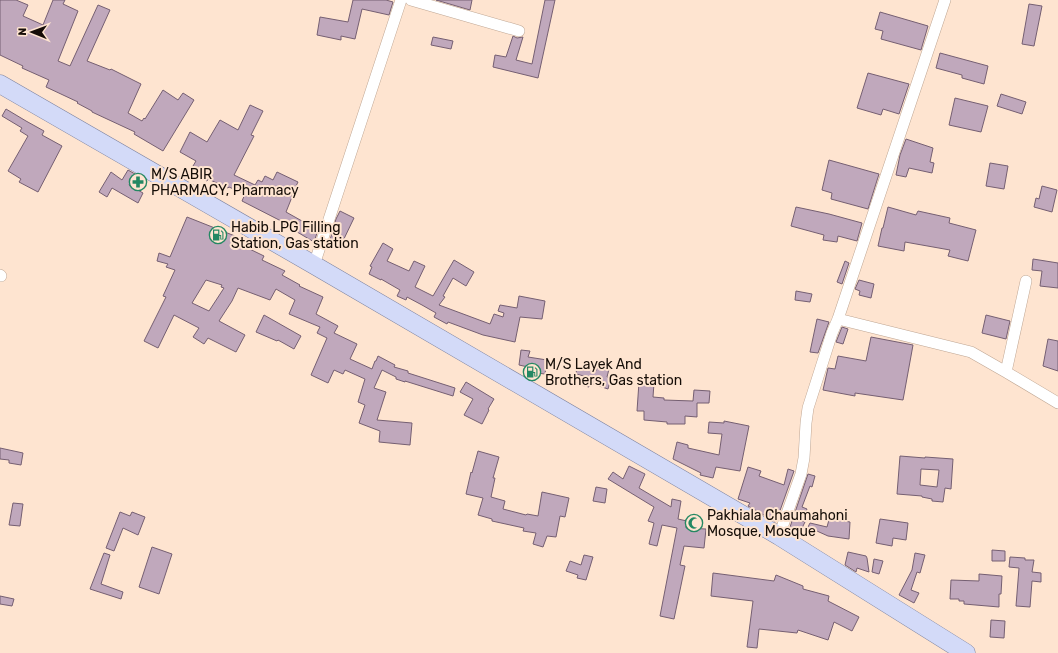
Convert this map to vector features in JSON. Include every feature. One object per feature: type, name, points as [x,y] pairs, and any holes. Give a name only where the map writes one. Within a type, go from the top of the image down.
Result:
[{"type":"main road","points":[[0,84],[779,536],[966,653]]},
{"type":"street","points":[[314,265],[402,0]]},
{"type":"street","points":[[412,0],[519,31]]},
{"type":"street","points":[[779,536],[801,474],[804,458],[808,408],[945,0]]},
{"type":"street","points":[[1006,372],[1026,281]]},
{"type":"street","points":[[838,319],[970,352],[1058,403]]},
{"type":"building","points":[[0,0],[16,0],[28,5],[23,16],[43,25],[53,0],[65,0],[63,4],[78,11],[58,61],[70,66],[98,5],[110,10],[87,61],[110,70],[111,69],[141,84],[128,113],[142,121],[144,118],[145,119],[163,90],[178,100],[183,93],[194,100],[163,151],[134,134],[135,132],[92,112],[77,103],[78,102],[46,87],[49,80],[22,68],[23,66],[0,55]]},
{"type":"building","points":[[353,0],[386,0],[393,2],[389,15],[362,9],[355,39],[341,36],[341,40],[317,35],[320,17],[348,22]]},
{"type":"building","points":[[436,0],[472,0],[470,10]]},
{"type":"building","points":[[545,0],[555,0],[538,78],[493,67],[495,55],[506,57],[513,36],[517,38],[523,37],[516,60],[532,64]]},
{"type":"building","points":[[1029,4],[1042,6],[1034,46],[1022,44]]},
{"type":"building","points":[[880,12],[928,26],[921,50],[881,39],[883,31],[875,29]]},
{"type":"building","points":[[433,37],[453,41],[451,49],[431,45]]},
{"type":"building","points":[[940,53],[988,66],[984,84],[962,78],[962,75],[936,68]]},
{"type":"building","points":[[868,73],[909,84],[899,114],[883,109],[881,115],[857,108]]},
{"type":"building","points":[[1001,94],[1026,102],[1022,114],[997,106]]},
{"type":"building","points":[[955,98],[988,106],[981,132],[949,125]]},
{"type":"building","points":[[250,105],[263,111],[251,135],[254,136],[234,175],[255,185],[258,180],[262,182],[265,176],[273,180],[277,172],[298,182],[291,196],[292,197],[286,212],[318,230],[314,242],[282,223],[283,222],[242,201],[245,194],[208,179],[207,181],[190,171],[196,161],[180,152],[190,132],[207,142],[220,120],[238,130]]},
{"type":"building","points":[[6,109],[44,131],[42,135],[62,146],[38,192],[19,182],[21,179],[8,171],[28,136],[20,131],[22,128],[2,116]]},
{"type":"building","points":[[906,139],[933,148],[930,162],[934,163],[932,173],[909,168],[906,177],[896,175],[900,155]]},
{"type":"building","points":[[829,160],[879,174],[868,209],[831,199],[832,193],[822,190]]},
{"type":"building","points":[[990,163],[1008,166],[1004,189],[986,186]]},
{"type":"building","points":[[128,170],[135,174],[129,185],[143,193],[138,203],[112,188],[107,197],[99,192],[111,172],[122,180]]},
{"type":"building","points":[[1042,186],[1057,190],[1052,212],[1034,207],[1036,198],[1039,199]]},
{"type":"building","points":[[796,207],[862,223],[857,241],[838,236],[837,242],[823,240],[824,235],[791,226]]},
{"type":"building","points":[[888,207],[916,215],[918,211],[950,218],[949,223],[976,230],[968,261],[948,256],[950,250],[905,242],[904,251],[878,246]]},
{"type":"building","points":[[340,211],[354,218],[341,245],[330,240]]},
{"type":"building","points":[[187,217],[235,236],[233,241],[264,256],[262,260],[285,271],[282,275],[300,285],[299,286],[323,297],[316,314],[338,326],[334,333],[357,344],[350,359],[372,369],[378,356],[395,365],[394,367],[408,371],[408,373],[455,388],[453,396],[396,379],[396,377],[382,370],[374,388],[386,392],[377,420],[412,423],[410,445],[379,442],[380,431],[359,423],[365,405],[358,402],[365,379],[345,370],[343,374],[334,370],[328,383],[311,375],[327,338],[317,333],[320,327],[289,314],[295,300],[276,289],[270,300],[238,288],[232,301],[219,321],[245,335],[236,352],[208,338],[204,344],[193,337],[199,328],[174,315],[158,348],[144,341],[166,297],[163,296],[175,270],[166,267],[168,264],[157,261],[159,253],[170,257]],"holes":[[[206,280],[222,285],[221,287],[224,288],[209,311],[192,303]]]},
{"type":"building","points":[[383,243],[393,249],[387,261],[409,271],[414,261],[425,266],[415,287],[433,296],[454,260],[474,272],[466,286],[453,278],[443,296],[445,297],[439,305],[490,324],[494,314],[503,317],[504,313],[498,311],[500,305],[517,308],[519,296],[545,301],[542,319],[520,317],[515,342],[483,335],[448,322],[447,324],[434,317],[436,313],[422,305],[407,297],[406,300],[397,296],[400,290],[369,274],[372,267],[370,266]]},
{"type":"building","points":[[1033,259],[1058,263],[1058,288],[1040,286],[1042,271],[1032,270]]},
{"type":"building","points":[[845,261],[849,263],[842,284],[837,282]]},
{"type":"building","points":[[859,280],[874,284],[871,298],[859,295],[860,291],[855,289]]},
{"type":"building","points":[[796,291],[812,294],[810,302],[795,300]]},
{"type":"building","points":[[264,315],[301,336],[294,349],[278,340],[277,341],[256,332]]},
{"type":"building","points":[[986,315],[1010,321],[1006,339],[982,333]]},
{"type":"building","points":[[817,319],[829,322],[818,353],[810,352]]},
{"type":"building","points":[[842,327],[848,329],[843,344],[836,342]]},
{"type":"building","points":[[871,337],[913,345],[903,400],[855,393],[855,396],[823,390],[828,368],[835,369],[838,356],[866,361]]},
{"type":"building","points":[[1048,339],[1058,341],[1058,371],[1043,366]]},
{"type":"building","points":[[521,350],[530,351],[528,357],[547,360],[545,374],[537,373],[537,369],[519,365]]},
{"type":"building","points":[[577,366],[596,371],[598,366],[609,369],[607,377],[611,378],[608,389],[590,383],[589,387],[581,385],[584,376],[576,374]]},
{"type":"building","points":[[466,382],[494,399],[482,424],[464,415],[473,399],[460,392]]},
{"type":"building","points":[[639,382],[654,383],[653,397],[664,398],[664,400],[693,401],[694,390],[710,391],[709,403],[697,403],[697,417],[685,416],[685,424],[667,424],[667,422],[644,420],[644,411],[637,411]]},
{"type":"building","points":[[724,421],[749,426],[740,471],[716,467],[713,478],[700,475],[701,473],[673,459],[677,442],[688,445],[688,448],[719,455],[722,434],[708,433],[709,422],[724,423]]},
{"type":"building","points":[[0,448],[23,453],[21,465],[9,463],[9,460],[0,459]]},
{"type":"building","points":[[478,451],[499,457],[493,478],[495,478],[491,497],[505,501],[503,509],[526,515],[538,516],[542,492],[569,498],[565,517],[560,516],[556,537],[547,536],[543,547],[533,544],[536,533],[523,531],[524,528],[492,521],[492,519],[478,515],[483,498],[466,494]]},
{"type":"building","points":[[900,456],[953,459],[951,489],[945,488],[943,502],[932,501],[932,499],[922,496],[897,494]],"holes":[[[921,469],[939,470],[937,487],[920,485]]]},
{"type":"building","points":[[629,466],[645,474],[639,488],[671,507],[672,499],[681,501],[678,519],[687,521],[686,528],[706,529],[704,548],[684,546],[680,565],[685,566],[674,619],[660,616],[677,528],[662,525],[657,546],[649,544],[654,523],[648,521],[654,507],[608,479],[613,472],[623,479]]},
{"type":"building","points":[[748,467],[761,471],[759,476],[784,485],[788,469],[794,471],[776,522],[748,506],[750,503],[738,499]]},
{"type":"building","points":[[808,474],[815,476],[812,487],[810,486],[802,507],[807,509],[802,521],[805,522],[798,536],[789,530]]},
{"type":"building","points":[[596,487],[607,489],[605,503],[593,501]]},
{"type":"building","points":[[13,503],[23,504],[20,526],[9,525]]},
{"type":"building","points":[[120,512],[130,516],[132,512],[145,517],[138,535],[123,528],[114,551],[106,548]]},
{"type":"building","points":[[830,516],[844,518],[844,521],[850,522],[849,539],[828,536],[808,527],[810,523],[827,527]]},
{"type":"building","points":[[880,519],[908,523],[906,540],[893,538],[892,546],[876,543]]},
{"type":"building","points":[[152,547],[172,554],[159,594],[139,587]]},
{"type":"building","points":[[992,550],[1005,551],[1005,561],[992,561]]},
{"type":"building","points":[[848,552],[866,556],[869,572],[857,568],[856,572],[845,565]]},
{"type":"building","points":[[104,553],[110,555],[101,584],[123,592],[121,599],[90,589]]},
{"type":"building","points":[[915,553],[925,555],[920,573],[917,572],[911,590],[919,593],[914,603],[899,595],[912,570]]},
{"type":"building","points":[[584,555],[593,557],[586,580],[577,578],[578,575],[566,571],[570,561],[581,565]]},
{"type":"building","points":[[1010,557],[1034,560],[1032,572],[1041,573],[1041,582],[1032,581],[1030,607],[1016,606],[1019,568],[1009,567]]},
{"type":"building","points":[[874,559],[883,561],[879,574],[872,572]]},
{"type":"building","points":[[713,573],[774,581],[776,575],[803,586],[803,589],[829,596],[828,601],[859,617],[852,631],[834,622],[828,640],[798,630],[797,633],[759,629],[757,648],[747,647],[753,601],[711,596]]},
{"type":"building","points":[[979,574],[1002,576],[1001,594],[999,594],[999,607],[964,604],[964,601],[959,601],[959,599],[950,599],[951,580],[979,581]]},
{"type":"building","points":[[0,596],[14,599],[12,606],[0,604]]},
{"type":"building","points":[[991,620],[1005,621],[1004,638],[990,637]]},
{"type":"place","name":"M/S ABIR PHARMACY, Pharmacy","points":[[138,182]]},
{"type":"place","name":"Habib LPG Filling Station, Gas station","points":[[218,235]]},
{"type":"place","name":"M/S Layek And Brothers, Gas station","points":[[532,372]]},
{"type":"place","name":"Pakhiala Chaumahoni Mosque, Mosque","points":[[694,523]]}]
